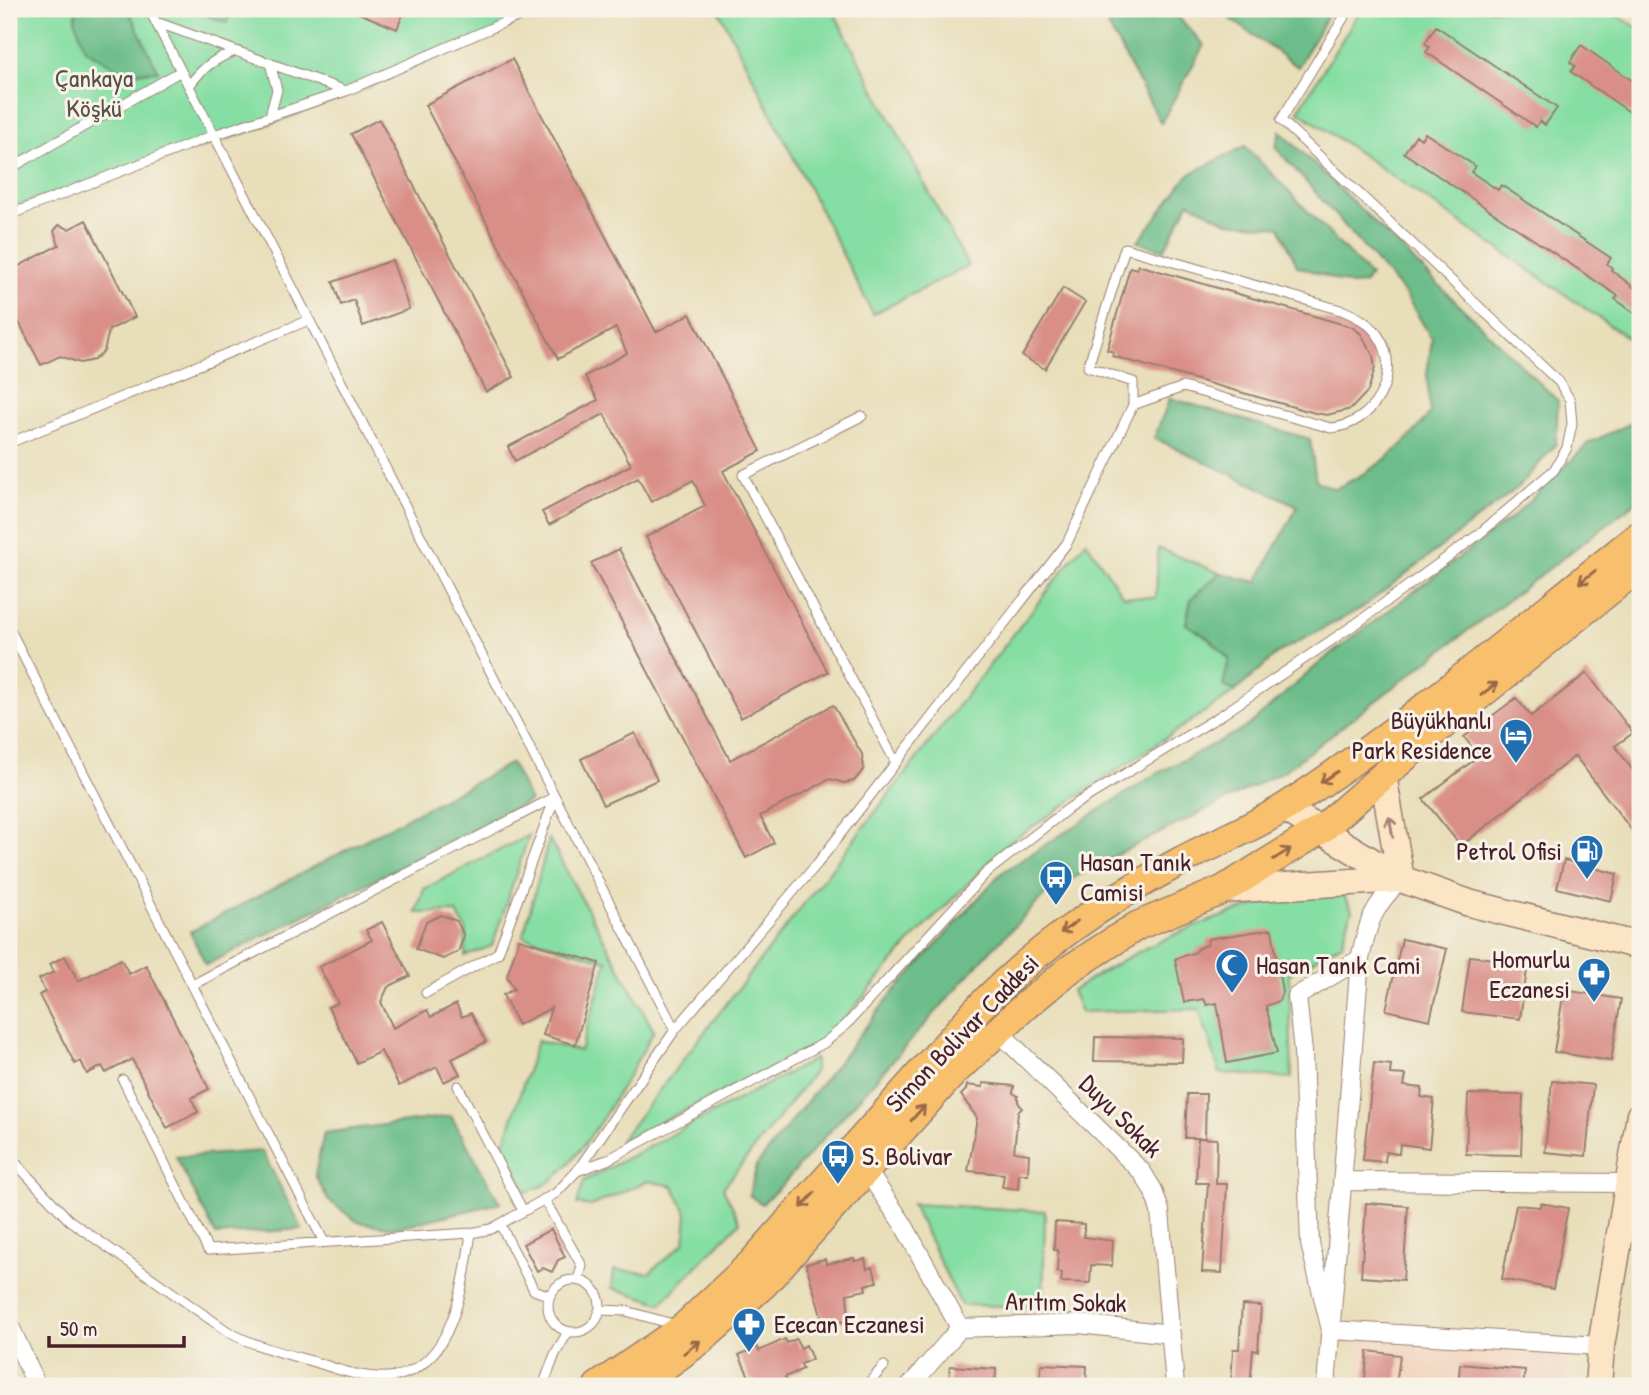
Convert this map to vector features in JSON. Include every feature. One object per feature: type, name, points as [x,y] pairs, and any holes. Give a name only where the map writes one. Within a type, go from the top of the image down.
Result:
[{"type":"main road","name":"Simon Bolivar Caddesi","points":[[598,1386],[684,1327],[751,1264],[1007,978],[1096,909],[1284,808],[1353,760],[1640,535]]},
{"type":"main road","name":"Simon Bolivar Caddesi","points":[[637,1386],[701,1340],[764,1284],[953,1073],[1061,976],[1104,945],[1170,911],[1223,890],[1322,829],[1383,775],[1640,566]]},
{"type":"main road","points":[[1383,775],[1401,879]]},
{"type":"main road","points":[[1284,808],[1401,879],[1469,903],[1640,946]]},
{"type":"main road","points":[[1223,890],[1401,879]]},
{"type":"main road","points":[[1598,1386],[1601,1346],[1640,1115]]},
{"type":"street","points":[[1326,1386],[1360,959],[1367,926],[1378,901],[1401,879]]},
{"type":"street","points":[[1331,1329],[1310,1244],[1305,1085],[1297,996],[1360,959]]},
{"type":"street","name":"Duyu Sokak","points":[[998,1031],[1142,1172],[1153,1190],[1160,1211],[1175,1386]]},
{"type":"street","points":[[867,1171],[903,1224],[960,1328],[910,1386]]},
{"type":"street","points":[[1342,1181],[1628,1183]]},
{"type":"street","points":[[9,1324],[37,1386]]},
{"type":"street","name":"Arıtım Sokak","points":[[960,1328],[1080,1324],[1171,1334]]},
{"type":"street","points":[[1331,1329],[1601,1346]]},
{"type":"lane","points":[[149,9],[675,1030]]},
{"type":"lane","points":[[9,215],[214,135],[346,91],[535,9]]},
{"type":"lane","points":[[577,1171],[607,1160],[824,1042],[845,1026],[986,873],[1007,855],[1069,808],[1223,714],[1357,623],[1478,534],[1554,470],[1567,448],[1572,424],[1570,400],[1559,382],[1281,120],[1349,9]]},
{"type":"lane","points":[[156,22],[346,91]]},
{"type":"lane","points":[[189,86],[201,70],[216,58],[235,51]]},
{"type":"lane","points":[[270,63],[277,90],[270,116]]},
{"type":"lane","points":[[9,169],[181,71]]},
{"type":"lane","points":[[123,1080],[208,1250],[471,1233],[500,1224],[556,1193],[577,1171],[675,1030],[817,864],[1067,543],[1133,405],[1133,382],[1088,367],[1125,248],[1344,311],[1370,325],[1380,338],[1386,353],[1386,383],[1380,397],[1356,421],[1342,427],[1331,428],[1183,387],[1133,405]]},
{"type":"lane","points":[[9,443],[309,320]]},
{"type":"lane","points":[[862,416],[743,475],[896,763]]},
{"type":"lane","points":[[9,628],[324,1241]]},
{"type":"lane","points":[[192,985],[555,797]]},
{"type":"lane","points":[[426,993],[498,953],[555,797]]},
{"type":"lane","points":[[458,1086],[523,1211]]},
{"type":"lane","points":[[9,1156],[69,1220],[234,1335],[313,1362],[376,1377],[407,1373],[437,1350],[452,1318],[471,1233]]},
{"type":"lane","points":[[544,1199],[582,1266],[578,1280]]},
{"type":"lane","points":[[500,1224],[534,1290],[550,1296]]},
{"type":"lane","points":[[578,1280],[585,1283],[597,1294],[597,1318],[586,1329],[568,1332],[553,1322],[548,1305],[550,1296],[562,1283],[578,1280]]},
{"type":"lane","points":[[599,1310],[626,1311],[684,1327]]},
{"type":"lane","points":[[543,1386],[555,1354],[568,1332]]},
{"type":"lane","points":[[866,1386],[884,1366]]},
{"type":"shaded area","points":[[1361,1336],[1572,1355],[1569,1386],[1356,1386]]},
{"type":"green space","name":"Çankaya Köşkü","points":[[9,9],[548,9],[350,95],[213,144],[9,208]]},
{"type":"green space","points":[[77,9],[128,9],[158,71],[124,73],[85,49],[75,20]]},
{"type":"green space","points":[[189,9],[232,9],[227,23]]},
{"type":"green space","points":[[718,9],[832,9],[968,266],[873,314]]},
{"type":"green space","points":[[1099,9],[1171,9],[1204,45],[1161,123]]},
{"type":"green space","points":[[1217,9],[1331,9],[1298,67]]},
{"type":"green space","points":[[1361,9],[1606,9],[1640,29],[1640,346],[1298,111]]},
{"type":"green space","points":[[1280,131],[1558,401],[1556,444],[1521,485],[1362,608],[1279,652],[1236,691],[1223,686],[1229,659],[1210,639],[1186,624],[1191,599],[1220,573],[1257,582],[1298,506],[1154,438],[1170,398],[1310,439],[1316,481],[1335,489],[1388,457],[1410,437],[1430,413],[1427,374],[1432,339],[1405,294],[1276,148]]},
{"type":"green space","points":[[1245,146],[1370,276],[1364,284],[1351,285],[1297,266],[1280,227],[1227,222],[1189,202],[1164,250],[1138,242],[1188,175]]},
{"type":"green space","points":[[1640,419],[1640,499],[1284,771],[1102,862],[1046,894],[990,951],[783,1184],[762,1204],[749,1195],[757,1165],[891,995],[1000,874],[1156,774],[1247,727],[1322,661],[1515,515],[1589,443]]},
{"type":"green space","points":[[1086,541],[1123,596],[1156,598],[1158,548],[1220,573],[1191,599],[1186,624],[1210,639],[1229,659],[1223,686],[1236,691],[1008,843],[911,941],[824,1043],[619,1142]]},
{"type":"green space","points":[[511,763],[530,801],[206,965],[190,932]]},
{"type":"green space","points":[[529,835],[492,946],[465,956],[466,929],[456,912],[416,913],[424,889]]},
{"type":"green space","points":[[549,839],[654,1031],[605,1114],[576,1156],[546,1184],[526,1192],[504,1144],[537,1041],[580,1051],[607,961],[523,936]]},
{"type":"green space","points":[[1306,893],[1344,896],[1352,910],[1342,943],[1289,974],[1292,1078],[1220,1073],[1199,1009],[1081,1012],[1072,991],[1127,958],[1214,919]]},
{"type":"green space","points":[[815,1059],[815,1071],[723,1188],[740,1222],[661,1303],[612,1288],[614,1270],[649,1273],[684,1243],[687,1214],[673,1186],[648,1181],[591,1206],[577,1204],[584,1181]]},
{"type":"green space","points":[[451,1116],[500,1203],[394,1228],[358,1222],[328,1200],[315,1175],[324,1133]]},
{"type":"green space","points":[[262,1151],[302,1229],[216,1235],[176,1157]]},
{"type":"green space","points":[[912,1204],[1045,1211],[1043,1307],[961,1305]]},
{"type":"building","points":[[349,9],[405,9],[397,29]]},
{"type":"building","points":[[1436,26],[1557,108],[1545,125],[1540,121],[1536,127],[1426,52],[1430,47],[1425,43]]},
{"type":"building","points":[[1581,45],[1640,86],[1640,119],[1571,72],[1575,66],[1570,62]]},
{"type":"building","points":[[512,59],[656,332],[690,314],[761,451],[723,471],[828,672],[741,718],[646,537],[705,506],[693,480],[651,502],[638,478],[549,525],[542,512],[631,465],[604,414],[515,461],[508,447],[598,400],[585,376],[627,353],[616,328],[558,359],[425,105]]},
{"type":"building","points":[[379,119],[514,377],[486,392],[351,134]]},
{"type":"building","points":[[1425,133],[1475,166],[1471,172],[1498,190],[1501,185],[1611,258],[1607,264],[1611,270],[1640,292],[1640,317],[1615,299],[1618,296],[1404,153],[1416,135],[1421,139]]},
{"type":"building","points":[[86,220],[135,317],[109,330],[104,351],[94,360],[80,363],[60,356],[41,365],[9,303],[9,262],[17,267],[59,245],[54,231],[59,225],[69,229]]},
{"type":"building","points":[[392,260],[409,309],[363,326],[354,300],[341,305],[333,282]]},
{"type":"building","points":[[1138,265],[1352,327],[1361,334],[1373,355],[1375,368],[1368,391],[1351,409],[1327,415],[1112,356],[1114,352],[1107,350],[1130,267],[1137,269]]},
{"type":"building","points":[[1063,288],[1085,302],[1045,369],[1022,356]]},
{"type":"building","points":[[619,549],[730,760],[833,705],[862,754],[864,769],[854,781],[844,783],[830,779],[760,816],[774,843],[746,858],[591,563]]},
{"type":"building","name":"Büyükhanlı Park Residence","points":[[1587,673],[1633,733],[1615,746],[1640,780],[1640,841],[1575,756],[1461,846],[1423,799],[1479,756],[1464,737],[1516,698],[1531,716]]},
{"type":"building","points":[[635,733],[657,780],[603,805],[581,759]]},
{"type":"building","points":[[1564,860],[1617,874],[1611,901],[1557,888]]},
{"type":"building","points":[[441,915],[457,921],[464,936],[458,952],[443,959],[416,949],[426,922]]},
{"type":"building","points":[[382,922],[410,976],[388,987],[381,1002],[393,1028],[427,1010],[431,1017],[456,1004],[462,1017],[471,1013],[486,1042],[452,1059],[460,1074],[444,1082],[437,1067],[399,1086],[381,1051],[357,1063],[328,1007],[338,1003],[319,967],[372,940],[366,930]]},
{"type":"building","name":"Hasan Tanık Cami","points":[[1272,929],[1282,992],[1279,1001],[1266,1006],[1277,1053],[1227,1063],[1217,1003],[1207,1005],[1204,999],[1184,1002],[1175,959],[1196,952],[1198,948],[1207,945],[1208,939]]},
{"type":"building","points":[[519,939],[599,963],[575,1045],[543,1035],[551,1008],[518,1025],[503,995],[514,989],[507,976]]},
{"type":"building","points":[[1402,939],[1447,949],[1430,1020],[1386,1010]]},
{"type":"building","points":[[65,956],[78,981],[121,959],[129,974],[146,965],[209,1089],[191,1098],[198,1112],[167,1128],[132,1059],[106,1073],[102,1066],[87,1074],[81,1061],[75,1064],[39,995],[45,992],[39,979],[54,972],[50,964]]},
{"type":"building","points":[[1470,956],[1528,963],[1520,1019],[1462,1012]]},
{"type":"building","points":[[1564,990],[1621,999],[1611,1061],[1554,1052]]},
{"type":"building","points":[[1095,1037],[1183,1038],[1182,1062],[1094,1061]]},
{"type":"building","points":[[1374,1063],[1391,1065],[1390,1074],[1406,1075],[1404,1086],[1422,1088],[1421,1097],[1434,1099],[1429,1148],[1400,1144],[1399,1154],[1386,1152],[1385,1162],[1363,1160]]},
{"type":"building","points":[[1552,1081],[1593,1085],[1586,1156],[1545,1152]]},
{"type":"building","points":[[983,1083],[1014,1086],[1013,1093],[1018,1096],[1022,1108],[1018,1112],[1014,1152],[1029,1154],[1028,1174],[1019,1174],[1018,1189],[1002,1187],[1004,1174],[968,1171],[977,1118],[961,1095],[967,1085],[983,1087]]},
{"type":"building","points":[[1187,1094],[1206,1094],[1205,1138],[1185,1138]]},
{"type":"building","points":[[1468,1094],[1523,1095],[1521,1155],[1466,1154]]},
{"type":"building","points":[[1198,1138],[1217,1139],[1216,1184],[1227,1184],[1222,1273],[1202,1272],[1208,1183],[1196,1183]]},
{"type":"building","points":[[1366,1203],[1408,1206],[1403,1280],[1361,1277]]},
{"type":"building","points":[[1540,1203],[1568,1208],[1553,1289],[1502,1279],[1516,1205],[1540,1207]]},
{"type":"building","points":[[1055,1222],[1084,1224],[1084,1237],[1113,1241],[1112,1266],[1091,1265],[1090,1283],[1061,1282],[1062,1273],[1057,1272],[1058,1250],[1054,1250]]},
{"type":"building","points":[[551,1229],[565,1257],[558,1260],[552,1272],[543,1268],[537,1271],[523,1244]]},
{"type":"building","points":[[854,1258],[855,1261],[865,1259],[867,1269],[873,1267],[877,1282],[865,1285],[866,1290],[847,1294],[849,1320],[834,1324],[833,1316],[822,1319],[806,1264],[825,1259],[826,1264]]},
{"type":"building","points":[[1242,1305],[1261,1306],[1258,1351],[1253,1350],[1250,1386],[1231,1386],[1233,1349],[1239,1349]]},
{"type":"building","points":[[785,1339],[787,1343],[796,1339],[801,1348],[806,1345],[812,1359],[801,1364],[803,1369],[785,1377],[789,1386],[757,1386],[754,1380],[751,1381],[739,1355],[757,1347],[759,1351]]},
{"type":"building","points":[[1368,1351],[1400,1355],[1396,1386],[1364,1386]]},
{"type":"building","points":[[1041,1364],[1087,1366],[1086,1386],[1040,1385]]},
{"type":"building","points":[[1460,1364],[1525,1370],[1523,1386],[1458,1386]]},
{"type":"building","points":[[950,1366],[996,1369],[995,1386],[949,1386]]},
{"type":"place","name":"Büyükhanlı Park Residence","points":[[1516,765]]},
{"type":"place","name":"Petrol Ofisi","points":[[1587,881]]},
{"type":"place","name":"Hasan Tanık Camisi","points":[[1056,907]]},
{"type":"place","name":"Hasan Tanık Cami","points":[[1232,995]]},
{"type":"place","name":"Homurlu Eczanesi","points":[[1594,1004]]},
{"type":"place","name":"S. Bolivar","points":[[838,1186]]},
{"type":"place","name":"Ececan Eczanesi","points":[[749,1354]]}]
